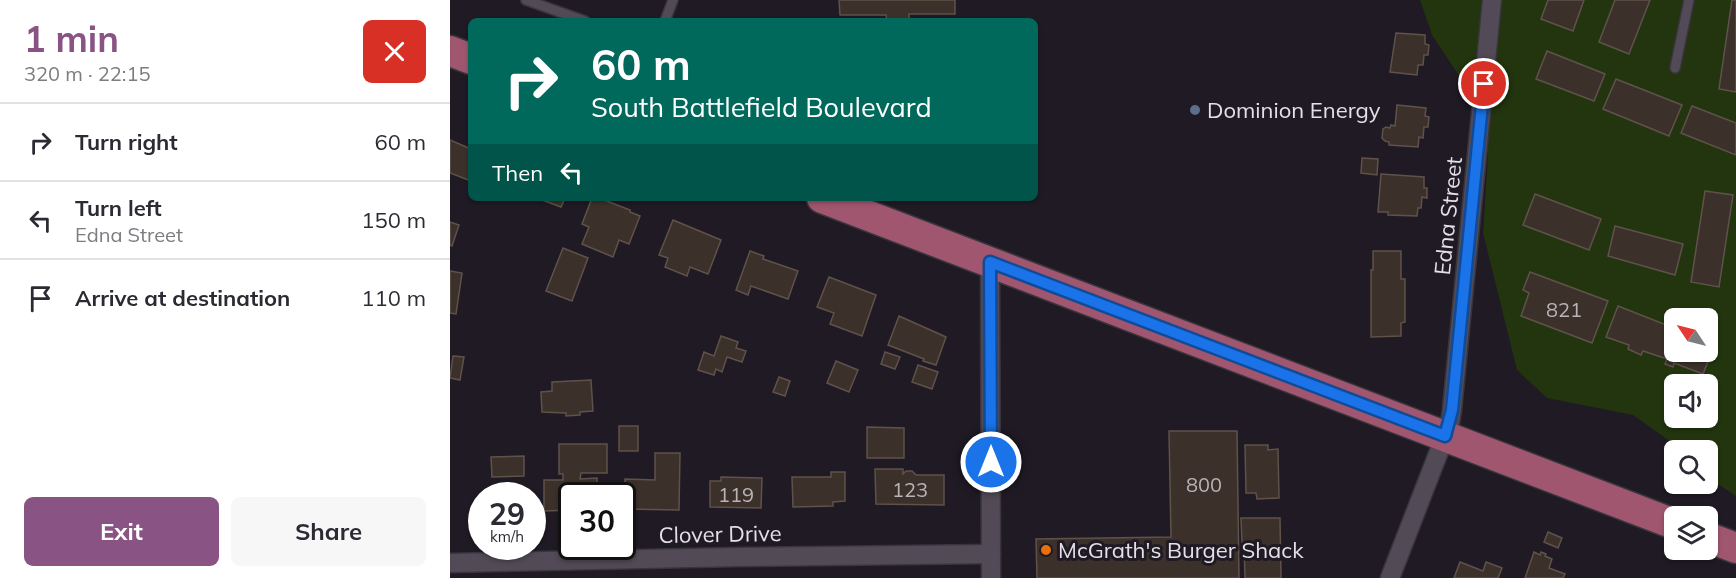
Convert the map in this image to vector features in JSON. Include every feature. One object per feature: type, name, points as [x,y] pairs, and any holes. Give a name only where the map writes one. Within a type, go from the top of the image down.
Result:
[{"type":"main road","points":[[450,51],[468,58]]},
{"type":"main road","points":[[830,201],[1664,520]]},
{"type":"street","name":"Edna Street","points":[[1390,578],[1445,436],[1452,410],[1485,127],[1492,0]]},
{"type":"street","points":[[990,262],[991,578]]},
{"type":"street","name":"Clover Drive","points":[[457,568],[739,557],[991,555]]},
{"type":"lane","points":[[526,0],[577,18]]},
{"type":"lane","points":[[666,18],[673,0]]},
{"type":"lane","points":[[1675,68],[1689,0]]},
{"type":"green space","points":[[1420,0],[1736,0],[1736,496],[1718,484],[1718,440],[1668,440],[1633,415],[1547,398],[1517,370],[1483,233],[1488,155],[1479,106],[1432,35]]},
{"type":"building","points":[[839,0],[955,0],[955,14],[909,14],[909,18],[886,18],[886,15],[840,15]]},
{"type":"building","points":[[1548,0],[1584,0],[1573,31],[1541,19]]},
{"type":"building","points":[[1615,0],[1650,0],[1629,54],[1599,42]]},
{"type":"building","points":[[1732,0],[1736,0],[1736,92],[1719,89]]},
{"type":"building","points":[[1396,33],[1425,35],[1425,44],[1429,45],[1428,55],[1424,55],[1423,65],[1418,65],[1417,75],[1390,72]]},
{"type":"building","points":[[1547,51],[1605,74],[1594,101],[1536,79]]},
{"type":"building","points":[[1616,79],[1682,105],[1669,136],[1603,109]]},
{"type":"building","points":[[1397,105],[1426,108],[1425,116],[1429,117],[1428,127],[1424,127],[1423,138],[1419,137],[1418,147],[1389,145],[1389,142],[1382,138],[1383,129],[1390,128],[1391,125],[1395,126]]},
{"type":"building","points":[[1692,106],[1736,123],[1736,155],[1681,133]]},
{"type":"building","points":[[450,140],[468,148],[468,180],[450,173]]},
{"type":"building","points":[[1362,158],[1378,159],[1377,175],[1361,173]]},
{"type":"building","points":[[1381,174],[1424,177],[1427,198],[1422,197],[1421,208],[1418,208],[1417,216],[1388,215],[1388,212],[1378,212]]},
{"type":"building","points":[[1705,191],[1733,195],[1719,287],[1691,282]]},
{"type":"building","points":[[1535,194],[1601,219],[1589,250],[1523,225]]},
{"type":"building","points":[[545,201],[564,201],[561,207]]},
{"type":"building","points":[[591,201],[607,201],[640,216],[629,244],[619,240],[613,257],[582,244],[589,227],[582,224]]},
{"type":"building","points":[[673,220],[721,240],[708,274],[690,267],[687,276],[665,267],[668,258],[659,255]]},
{"type":"building","points":[[450,222],[459,225],[452,246],[450,245]]},
{"type":"building","points":[[1615,226],[1683,244],[1675,275],[1608,256]]},
{"type":"building","points":[[563,248],[588,258],[572,301],[546,291]]},
{"type":"building","points":[[750,251],[764,256],[763,259],[798,271],[788,299],[751,286],[748,295],[736,290]]},
{"type":"building","points":[[1373,251],[1401,251],[1401,279],[1405,279],[1405,322],[1401,323],[1401,336],[1371,337]]},
{"type":"building","points":[[450,271],[462,273],[456,314],[450,313]]},
{"type":"building","points":[[1530,272],[1608,301],[1592,343],[1521,316],[1529,293],[1523,290]]},
{"type":"building","points":[[829,277],[876,295],[862,336],[830,324],[834,313],[817,307]]},
{"type":"building","points":[[1618,306],[1664,324],[1664,358],[1643,351],[1641,355],[1628,349],[1629,345],[1606,337]]},
{"type":"building","points":[[899,316],[946,337],[936,365],[888,345]]},
{"type":"building","points":[[721,336],[738,342],[736,348],[746,351],[742,362],[727,357],[722,372],[716,369],[714,375],[698,370],[704,352],[714,356]]},
{"type":"building","points":[[885,352],[900,357],[895,369],[881,364]]},
{"type":"building","points":[[453,356],[464,357],[460,380],[450,378]]},
{"type":"building","points":[[836,361],[858,370],[849,392],[827,383]]},
{"type":"building","points":[[1666,362],[1708,362],[1703,374],[1674,363],[1673,367],[1665,364]]},
{"type":"building","points":[[918,365],[938,372],[932,389],[912,382]]},
{"type":"building","points":[[779,377],[790,381],[785,396],[773,392]]},
{"type":"building","points":[[591,380],[593,411],[566,416],[566,413],[542,412],[541,392],[552,391],[552,382]]},
{"type":"building","points":[[619,426],[638,426],[638,451],[619,451]]},
{"type":"building","points":[[867,427],[904,428],[904,458],[867,458]]},
{"type":"building","points":[[1169,431],[1237,431],[1239,578],[1037,578],[1036,539],[1171,537]]},
{"type":"building","points":[[559,444],[607,444],[607,473],[581,473],[580,479],[597,478],[597,482],[558,482],[558,510],[546,511],[546,482],[544,480],[563,480],[563,474],[559,474]]},
{"type":"building","points":[[1245,445],[1268,445],[1268,450],[1278,449],[1279,498],[1257,499],[1256,493],[1246,493]]},
{"type":"building","points":[[655,453],[680,453],[679,510],[636,509],[636,482],[625,482],[625,479],[655,480]]},
{"type":"building","points":[[524,456],[524,476],[492,477],[491,457]]},
{"type":"building","points":[[875,469],[903,469],[903,474],[906,471],[912,471],[916,475],[944,475],[944,505],[876,504]]},
{"type":"building","points":[[831,472],[845,472],[845,501],[833,502],[833,506],[793,507],[792,477],[831,477]]},
{"type":"building","points":[[721,477],[762,478],[761,508],[710,507],[710,481],[721,481]]},
{"type":"building","points":[[1241,518],[1280,518],[1281,578],[1245,578]]},
{"type":"building","points":[[1548,532],[1562,538],[1558,548],[1544,542]]},
{"type":"building","points":[[1534,552],[1540,555],[1541,552],[1552,559],[1549,568],[1565,574],[1563,578],[1525,578]]},
{"type":"building","points":[[1460,562],[1483,571],[1486,562],[1502,568],[1498,578],[1454,578]]},
{"type":"place","name":"Dominion Energy","points":[[1195,110]]},
{"type":"place","name":"McGrath's Burger Shack","points":[[1046,550]]},
{"type":"route","points":[[991,462],[990,262],[1445,436],[1452,410],[1484,84]]}]
